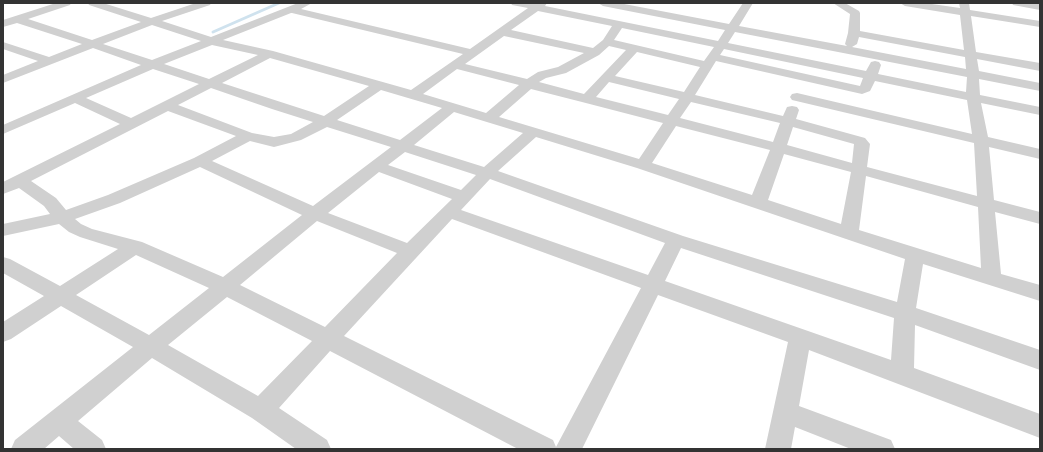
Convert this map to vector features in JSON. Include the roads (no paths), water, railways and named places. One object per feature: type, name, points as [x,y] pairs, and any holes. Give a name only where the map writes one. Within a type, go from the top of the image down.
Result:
[{"type":"street","points":[[3,24],[66,3]]},
{"type":"street","points":[[93,3],[212,41],[269,54],[379,85],[643,165],[915,255],[1040,293]]},
{"type":"street","points":[[114,10],[132,3]]},
{"type":"street","points":[[3,79],[150,22],[206,3]]},
{"type":"street","points":[[3,130],[153,64],[307,3]]},
{"type":"street","points":[[516,3],[539,5],[647,30],[1040,111]]},
{"type":"street","points":[[603,3],[1040,87]]},
{"type":"street","points":[[647,30],[672,3]]},
{"type":"street","points":[[643,165],[748,3]]},
{"type":"street","points":[[838,3],[855,13],[854,33],[849,50]]},
{"type":"street","points":[[905,3],[965,8],[1040,24]]},
{"type":"street","points":[[1017,3],[1040,5]]},
{"type":"street","points":[[413,95],[539,5]]},
{"type":"street","points":[[965,8],[973,74],[973,98],[981,140],[992,279]]},
{"type":"street","points":[[292,10],[473,53]]},
{"type":"street","points":[[17,19],[325,122],[487,173],[676,240],[905,313],[1040,360]]},
{"type":"street","points":[[489,118],[529,84],[542,75],[562,70],[595,52],[607,42],[619,24]]},
{"type":"street","points":[[503,32],[595,52]]},
{"type":"street","points":[[854,33],[1040,67]]},
{"type":"street","points":[[607,42],[804,77],[862,90],[871,76],[878,56]]},
{"type":"street","points":[[3,45],[48,61]]},
{"type":"street","points":[[587,99],[634,48]]},
{"type":"street","points":[[3,189],[269,54]]},
{"type":"street","points":[[455,65],[779,148],[1040,218]]},
{"type":"street","points":[[758,203],[804,77]]},
{"type":"street","points":[[607,78],[788,121],[860,141],[862,144],[859,170],[848,233]]},
{"type":"street","points":[[167,106],[263,141],[286,141],[325,122],[379,85]]},
{"type":"street","points":[[797,97],[1040,154]]},
{"type":"street","points":[[76,99],[132,124]]},
{"type":"street","points":[[24,449],[315,214],[451,108]]},
{"type":"street","points":[[261,410],[410,251],[487,173],[533,132]]},
{"type":"street","points":[[3,230],[62,217],[136,190],[200,161],[248,136]]},
{"type":"street","points":[[200,161],[315,214],[410,251]]},
{"type":"street","points":[[376,166],[457,204],[653,284],[902,374],[1040,426]]},
{"type":"street","points":[[20,181],[50,202],[69,224],[86,234],[135,247],[226,287],[544,449]]},
{"type":"street","points":[[568,449],[676,240]]},
{"type":"street","points":[[3,333],[135,247]]},
{"type":"street","points":[[902,374],[905,313],[915,255]]},
{"type":"street","points":[[3,264],[261,410],[318,449]]},
{"type":"street","points":[[778,449],[800,338]]},
{"type":"street","points":[[786,412],[882,449]]},
{"type":"street","points":[[59,421],[93,449]]},
{"type":"waterway","points":[[213,32],[279,3]]}]
